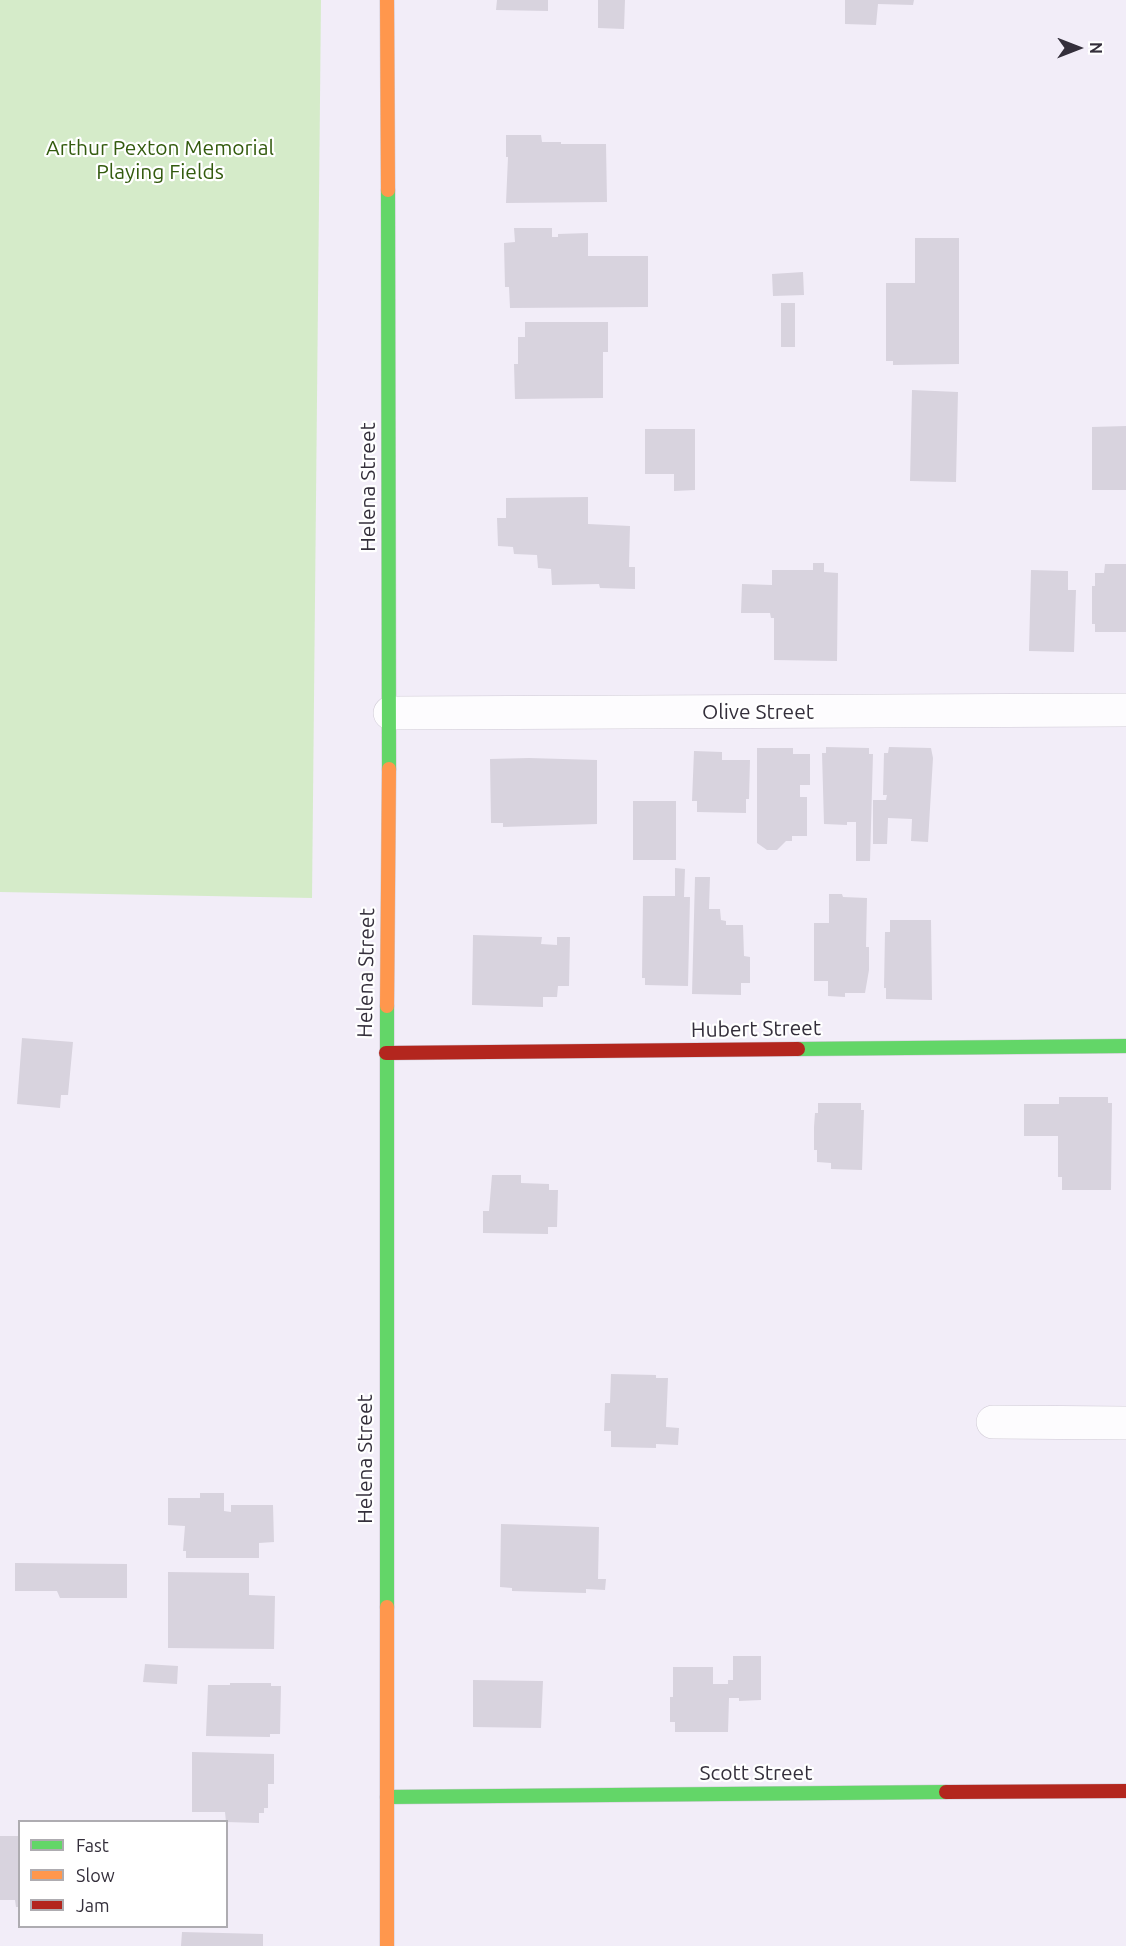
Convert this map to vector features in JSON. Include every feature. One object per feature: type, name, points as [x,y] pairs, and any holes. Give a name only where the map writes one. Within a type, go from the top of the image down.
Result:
[{"type":"street","name":"Helena Street","points":[[387,0],[390,713],[386,1053],[387,1946]]},
{"type":"street","name":"Olive Street","points":[[390,713],[1126,710]]},
{"type":"street","name":"Hubert Street","points":[[386,1053],[1126,1046]]},
{"type":"street","points":[[993,1422],[1126,1423]]},
{"type":"street","name":"Scott Street","points":[[387,1797],[1126,1791]]},
{"type":"green space","name":"Arthur Pexton Memorial Playing Fields","points":[[0,0],[321,0],[312,898],[0,892]]},
{"type":"building","points":[[497,0],[548,0],[548,11],[496,10]]},
{"type":"building","points":[[598,0],[625,0],[624,29],[598,28]]},
{"type":"building","points":[[845,0],[914,0],[913,5],[878,4],[876,25],[845,24]]},
{"type":"building","points":[[506,135],[541,135],[542,142],[561,142],[561,144],[606,144],[607,202],[506,203],[508,157],[506,157]]},
{"type":"building","points":[[514,228],[552,228],[552,237],[558,237],[558,234],[588,233],[588,256],[648,256],[648,307],[510,308],[509,287],[505,287],[504,243],[515,242]]},
{"type":"building","points":[[915,238],[959,238],[959,364],[893,365],[893,361],[886,361],[886,283],[915,283]]},
{"type":"building","points":[[803,272],[804,295],[773,296],[772,274]]},
{"type":"building","points":[[781,303],[795,303],[795,347],[781,347]]},
{"type":"building","points":[[525,322],[608,322],[608,352],[603,352],[603,398],[515,399],[514,364],[518,364],[518,337],[525,337]]},
{"type":"building","points":[[912,390],[958,392],[956,482],[910,481]]},
{"type":"building","points":[[1126,426],[1126,490],[1092,490],[1092,427]]},
{"type":"building","points":[[645,429],[695,429],[695,490],[674,491],[674,474],[645,474]]},
{"type":"building","points":[[588,497],[588,524],[630,526],[629,567],[635,567],[635,589],[600,588],[599,584],[552,585],[551,569],[538,568],[537,555],[514,554],[513,547],[498,546],[497,518],[506,518],[506,498]]},
{"type":"building","points":[[813,563],[824,563],[824,572],[838,573],[837,661],[774,660],[774,618],[771,618],[770,613],[741,613],[742,584],[772,585],[772,570],[813,570]]},
{"type":"building","points":[[1105,564],[1126,564],[1126,632],[1095,632],[1095,624],[1092,624],[1092,586],[1095,586],[1095,573],[1104,573]]},
{"type":"building","points":[[1031,570],[1068,571],[1068,590],[1076,590],[1074,652],[1029,651]]},
{"type":"building","points":[[826,747],[869,748],[869,754],[873,754],[870,861],[856,861],[856,822],[847,822],[847,825],[824,824],[822,753],[826,753]]},
{"type":"building","points":[[889,747],[931,748],[933,758],[928,842],[911,841],[912,819],[888,818],[887,844],[873,844],[873,800],[886,800],[887,795],[883,795],[884,753],[888,753]]},
{"type":"building","points":[[757,748],[793,748],[793,754],[810,754],[810,785],[800,785],[800,797],[807,797],[807,836],[792,836],[792,841],[786,841],[777,850],[767,850],[757,843]]},
{"type":"building","points":[[694,751],[722,752],[722,760],[750,760],[749,799],[746,799],[746,813],[697,812],[697,801],[692,801]]},
{"type":"building","points":[[490,759],[597,760],[597,824],[503,827],[503,823],[491,823]]},
{"type":"building","points":[[633,801],[676,801],[676,860],[633,860]]},
{"type":"building","points":[[675,868],[685,869],[684,897],[690,897],[688,986],[645,985],[645,978],[642,978],[643,896],[675,896]]},
{"type":"building","points":[[695,877],[710,877],[709,909],[720,909],[721,920],[726,921],[726,925],[743,925],[744,956],[750,957],[750,983],[741,983],[741,995],[692,994]]},
{"type":"building","points":[[829,894],[867,898],[866,947],[869,947],[869,970],[865,993],[845,993],[845,997],[828,996],[828,981],[814,981],[814,923],[829,923]]},
{"type":"building","points":[[890,920],[931,920],[932,1000],[886,999],[886,988],[884,988],[885,932],[890,932]]},
{"type":"building","points":[[473,935],[542,937],[541,944],[557,945],[557,937],[570,937],[569,986],[558,986],[557,997],[543,997],[543,1007],[472,1005]]},
{"type":"building","points":[[22,1038],[73,1042],[68,1095],[61,1095],[60,1108],[17,1104]]},
{"type":"building","points":[[1059,1097],[1108,1097],[1108,1103],[1112,1103],[1111,1190],[1062,1190],[1062,1177],[1058,1177],[1058,1136],[1024,1136],[1024,1104],[1059,1104]]},
{"type":"building","points":[[818,1103],[861,1103],[861,1110],[864,1110],[862,1170],[831,1169],[831,1163],[817,1162],[817,1150],[814,1150],[814,1127]]},
{"type":"building","points":[[492,1175],[521,1175],[521,1183],[549,1184],[549,1190],[558,1190],[557,1227],[548,1227],[548,1234],[483,1233],[483,1211],[489,1211]]},
{"type":"building","points":[[611,1374],[656,1375],[656,1378],[668,1378],[666,1427],[679,1428],[678,1445],[656,1444],[656,1448],[611,1447],[611,1431],[604,1431],[605,1403],[610,1403]]},
{"type":"building","points":[[200,1493],[224,1493],[224,1511],[231,1512],[231,1505],[273,1505],[274,1542],[259,1543],[259,1558],[186,1558],[186,1551],[183,1551],[185,1526],[168,1525],[168,1498],[200,1498]]},
{"type":"building","points":[[501,1524],[599,1527],[598,1579],[606,1579],[605,1590],[586,1589],[586,1593],[512,1591],[512,1588],[500,1587]]},
{"type":"building","points":[[15,1563],[127,1564],[127,1598],[60,1598],[57,1591],[15,1591]]},
{"type":"building","points":[[168,1572],[249,1573],[249,1595],[275,1596],[274,1649],[168,1648]]},
{"type":"building","points":[[733,1656],[761,1656],[761,1700],[739,1701],[739,1698],[729,1698],[728,1732],[675,1732],[675,1722],[670,1722],[673,1667],[713,1667],[713,1684],[728,1684],[728,1680],[733,1680]]},
{"type":"building","points":[[145,1664],[178,1666],[177,1684],[143,1682]]},
{"type":"building","points":[[473,1680],[543,1681],[541,1728],[473,1727]]},
{"type":"building","points":[[230,1683],[271,1683],[271,1686],[281,1686],[280,1734],[270,1734],[270,1737],[206,1736],[208,1685],[230,1685]]},
{"type":"building","points":[[192,1752],[274,1754],[274,1784],[268,1784],[268,1808],[264,1808],[264,1813],[259,1813],[259,1823],[228,1822],[225,1812],[192,1812]]},
{"type":"building","points":[[0,1836],[18,1836],[18,1907],[16,1907],[15,1900],[0,1900]]},
{"type":"building","points":[[182,1932],[263,1934],[263,1946],[181,1946]]},
{"type":"traffic: fast","points":[[388,190],[389,769]]},
{"type":"traffic: fast","points":[[387,1006],[387,1607]]},
{"type":"traffic: fast","points":[[798,1049],[1126,1046]]},
{"type":"traffic: fast","points":[[387,1797],[946,1792]]},
{"type":"traffic: slow","points":[[387,0],[388,190]]},
{"type":"traffic: slow","points":[[387,1006],[389,769]]},
{"type":"traffic: slow","points":[[387,1607],[387,1946]]},
{"type":"traffic: jam","points":[[386,1053],[798,1049]]},
{"type":"traffic: jam","points":[[946,1792],[1126,1791]]}]
